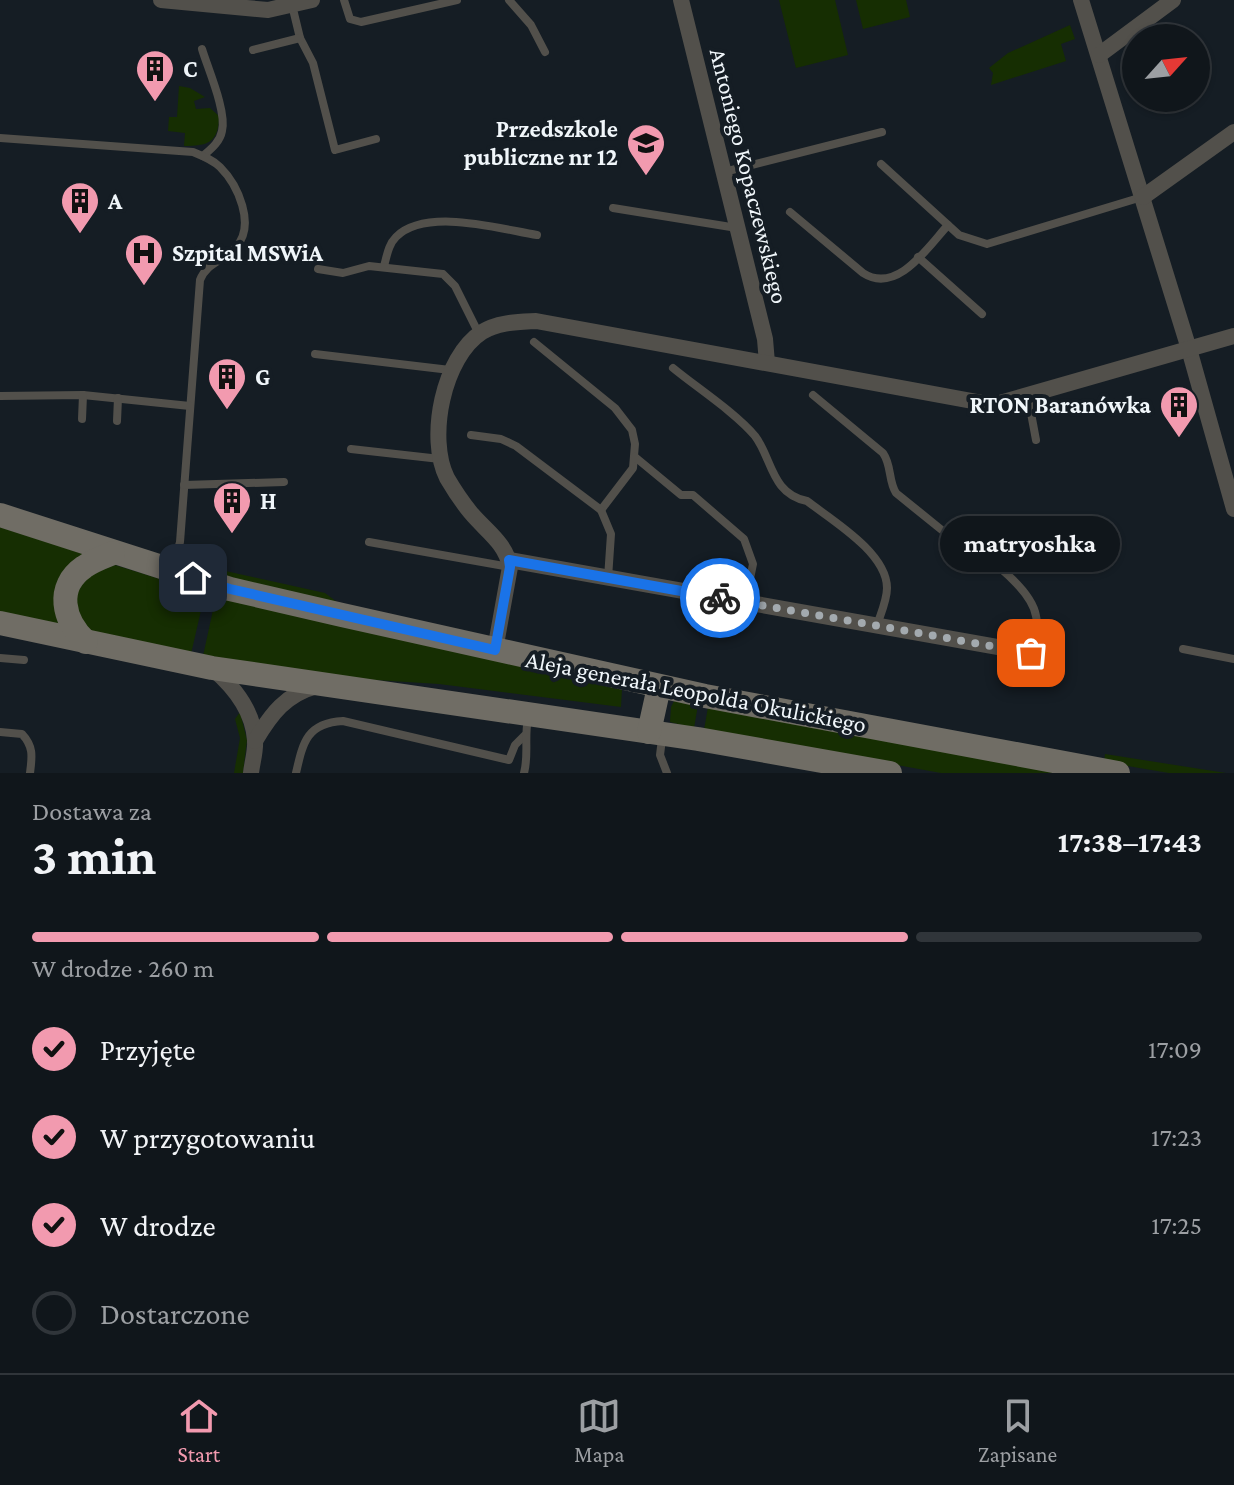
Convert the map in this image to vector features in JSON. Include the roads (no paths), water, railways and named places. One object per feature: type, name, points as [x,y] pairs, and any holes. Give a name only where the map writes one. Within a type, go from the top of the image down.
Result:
[{"type":"main road","name":"Aleja generała Leopolda Okulickiego","points":[[0,515],[230,589],[659,687],[1118,773]]},
{"type":"main road","points":[[86,642],[70,623],[64,602],[67,586],[85,566],[113,553]]},
{"type":"main road","name":"Aleja generała Leopolda Okulickiego","points":[[0,623],[212,668],[324,685],[526,725],[656,733],[890,773]]},
{"type":"main road","points":[[656,733],[659,687]]},
{"type":"street","points":[[161,0],[268,10],[312,0]]},
{"type":"street","name":"Antoniego Kopaczewskiego","points":[[681,0],[765,339],[767,363]]},
{"type":"street","points":[[1081,0],[1189,349],[1234,509]]},
{"type":"street","points":[[1099,55],[1173,0]]},
{"type":"street","points":[[1143,197],[1234,132]]},
{"type":"street","points":[[495,650],[510,563],[503,546],[459,498],[440,459],[440,417],[450,370],[479,334],[504,324],[536,321],[983,403],[1028,397],[1234,336]]},
{"type":"street","points":[[510,563],[1031,653]]},
{"type":"street","points":[[212,668],[238,695],[247,710],[255,741],[251,773]]},
{"type":"street","points":[[255,741],[267,720],[283,702],[301,690],[324,685]]},
{"type":"lane","points":[[344,0],[350,19],[361,22],[457,0]]},
{"type":"lane","points":[[509,0],[531,25],[545,52]]},
{"type":"lane","points":[[292,5],[300,38],[313,63],[335,150],[376,139]]},
{"type":"lane","points":[[253,50],[300,38]]},
{"type":"lane","points":[[202,49],[223,117],[222,131],[214,146],[203,156]]},
{"type":"lane","points":[[724,172],[882,132]]},
{"type":"lane","points":[[0,138],[193,152],[220,167],[232,182],[243,210],[244,228],[236,247],[207,267],[200,280],[180,542],[172,571]]},
{"type":"lane","points":[[881,164],[948,225],[970,240],[987,244],[1143,197]]},
{"type":"lane","points":[[613,208],[738,228]]},
{"type":"lane","points":[[790,212],[868,277],[875,279],[904,271],[948,225]]},
{"type":"lane","points":[[384,266],[393,241],[404,231],[420,226],[462,221],[537,235]]},
{"type":"lane","points":[[918,257],[982,314]]},
{"type":"lane","points":[[318,269],[343,273],[369,266],[384,266],[443,274],[455,286],[479,334]]},
{"type":"lane","points":[[534,342],[624,417],[634,437],[635,457],[631,474],[601,510]]},
{"type":"lane","points":[[315,354],[450,370]]},
{"type":"lane","points":[[673,368],[750,430],[778,482],[799,499],[807,501],[875,556],[884,572],[887,590],[876,627]]},
{"type":"lane","points":[[0,396],[83,395],[190,406]]},
{"type":"lane","points":[[82,419],[83,395]]},
{"type":"lane","points":[[813,395],[883,453],[896,493],[943,531],[954,532],[1024,590],[1036,614],[1037,632],[1031,653]]},
{"type":"lane","points":[[1028,397],[1036,440]]},
{"type":"lane","points":[[117,421],[118,398]]},
{"type":"lane","points":[[471,435],[501,439],[516,446],[601,510],[611,534],[608,578]]},
{"type":"lane","points":[[351,449],[440,459]]},
{"type":"lane","points":[[635,457],[681,495],[693,495],[744,539],[753,564],[745,603]]},
{"type":"lane","points":[[184,485],[284,482]]},
{"type":"lane","points":[[369,542],[510,563]]},
{"type":"lane","points":[[1183,649],[1234,659]]},
{"type":"lane","points":[[0,658],[24,660]]},
{"type":"lane","points":[[296,773],[302,747],[309,734],[330,721],[343,721],[509,760]]},
{"type":"lane","points":[[524,773],[526,725]]},
{"type":"lane","points":[[506,773],[515,745],[526,725]]},
{"type":"lane","points":[[0,732],[22,734],[28,741],[33,749],[30,773]]},
{"type":"lane","points":[[656,733],[664,769]]},
{"type":"place","name":"C","points":[[155,103]]},
{"type":"place","name":"Przedszkole publiczne nr 12","points":[[646,177]]},
{"type":"place","name":"A","points":[[80,235]]},
{"type":"place","name":"Szpital MSWiA","points":[[144,287]]},
{"type":"place","name":"G","points":[[227,411]]},
{"type":"place","name":"RTON Baranówka","points":[[1179,439]]},
{"type":"place","name":"H","points":[[232,535]]},
{"type":"place","name":"matryoshka","points":[[1031,653]]}]
